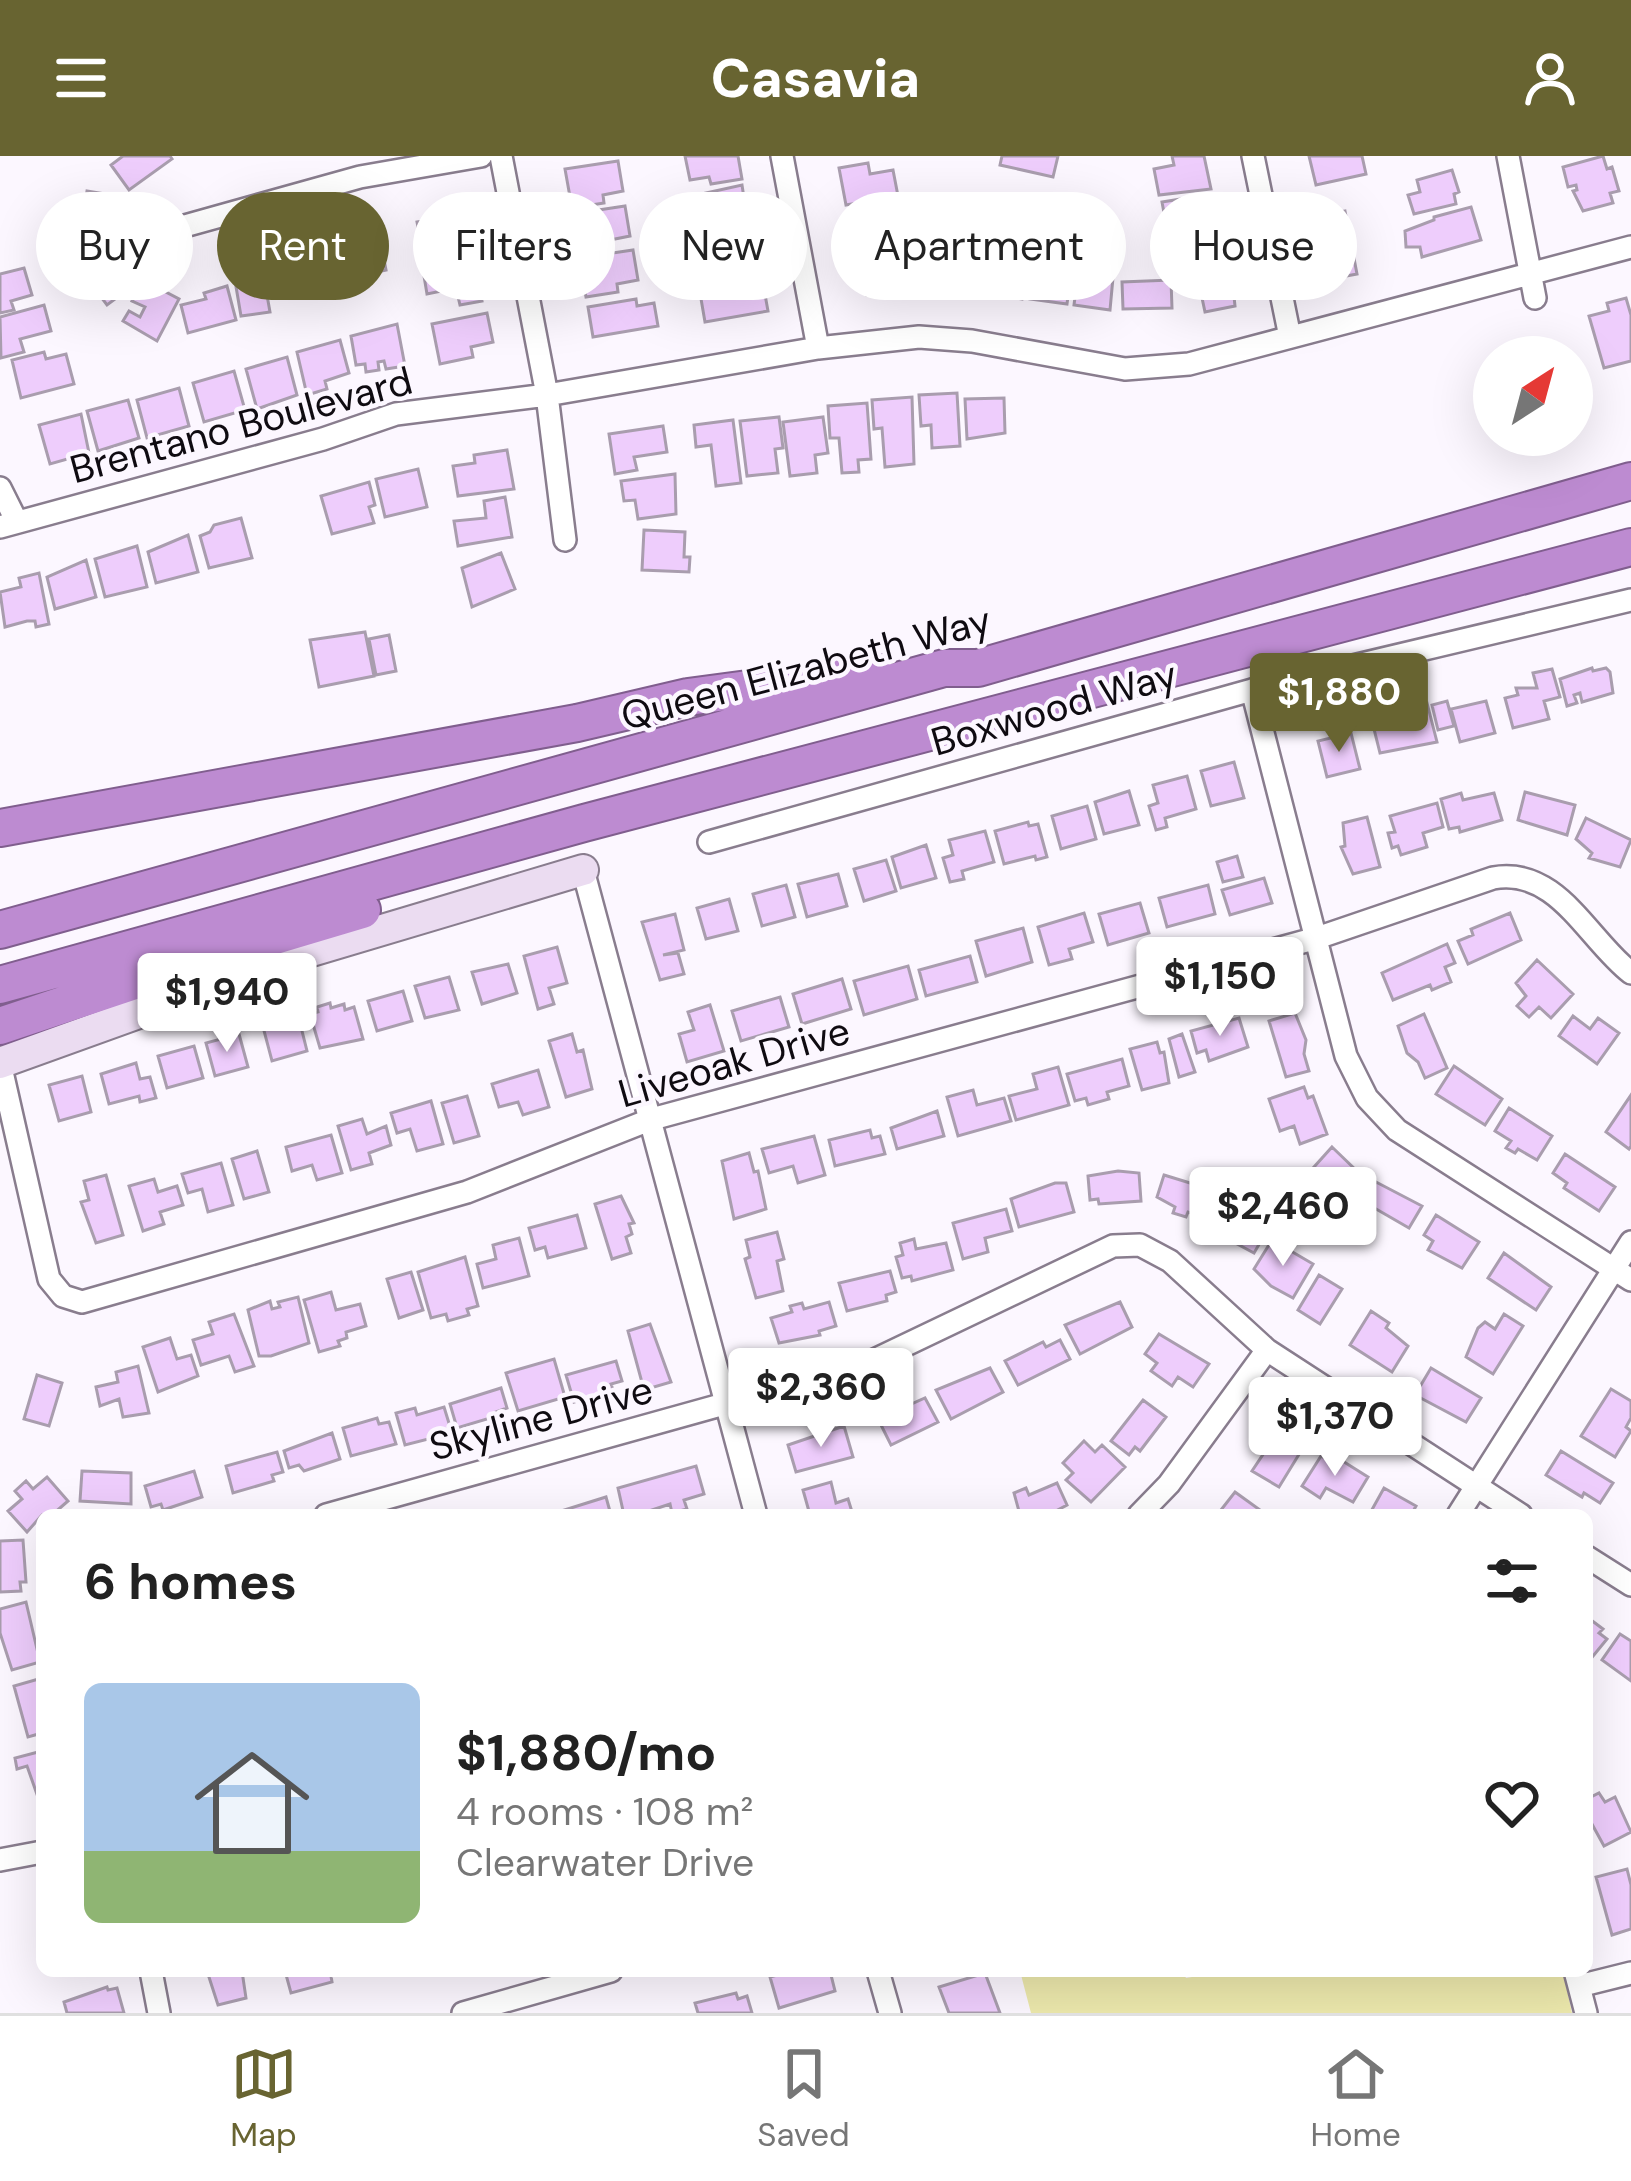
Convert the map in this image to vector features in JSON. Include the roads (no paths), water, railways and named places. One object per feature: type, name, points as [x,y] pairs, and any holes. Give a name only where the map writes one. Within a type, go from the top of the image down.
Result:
[{"type":"highway","name":"Queen Elizabeth Way","points":[[0,930],[944,668],[978,668],[1631,481]]},
{"type":"highway","points":[[0,985],[584,824],[1631,547]]},
{"type":"highway","points":[[0,827],[577,723],[688,697],[857,673],[944,668]]},
{"type":"highway","points":[[0,1026],[215,954],[454,883],[584,824]]},
{"type":"main road","points":[[0,1063],[305,953],[583,870]]},
{"type":"street","points":[[193,224],[360,177],[482,156]]},
{"type":"street","points":[[501,156],[548,395],[565,540]]},
{"type":"street","points":[[782,156],[818,348]]},
{"type":"street","points":[[1252,156],[1290,337]]},
{"type":"street","points":[[1508,156],[1533,287]]},
{"type":"street","name":"Brentano Boulevard","points":[[8,525],[323,440],[396,414],[548,395],[818,348],[919,337],[972,341],[1125,370],[1189,364],[1290,337],[1533,287],[1631,247]]},
{"type":"street","points":[[0,488],[8,525]]},
{"type":"street","name":"Boxwood Way","points":[[709,842],[1252,690],[1631,600]]},
{"type":"street","points":[[1252,690],[1346,1056],[1380,1114],[1414,1142],[1622,1275]]},
{"type":"street","points":[[583,870],[754,1509]]},
{"type":"street","name":"Liveoak Drive","points":[[0,1063],[49,1279],[63,1296],[82,1302],[467,1192],[652,1119],[1317,938],[1509,875],[1547,888],[1631,974]]},
{"type":"street","points":[[1462,1509],[1622,1275],[1631,1242]]},
{"type":"street","name":"Skyline Drive","points":[[348,1509],[864,1365],[1113,1246],[1140,1246],[1169,1261],[1268,1350],[1511,1509]]},
{"type":"street","points":[[1145,1509],[1169,1484],[1268,1350]]},
{"type":"street","points":[[1593,1561],[1631,1585]]},
{"type":"street","points":[[0,1860],[36,1853]]},
{"type":"street","points":[[1586,2013],[1577,1979],[1631,1973]]},
{"type":"street","points":[[152,1977],[159,2013]]},
{"type":"street","points":[[463,2013],[590,1977]]},
{"type":"street","points":[[880,1977],[890,2013]]}]
